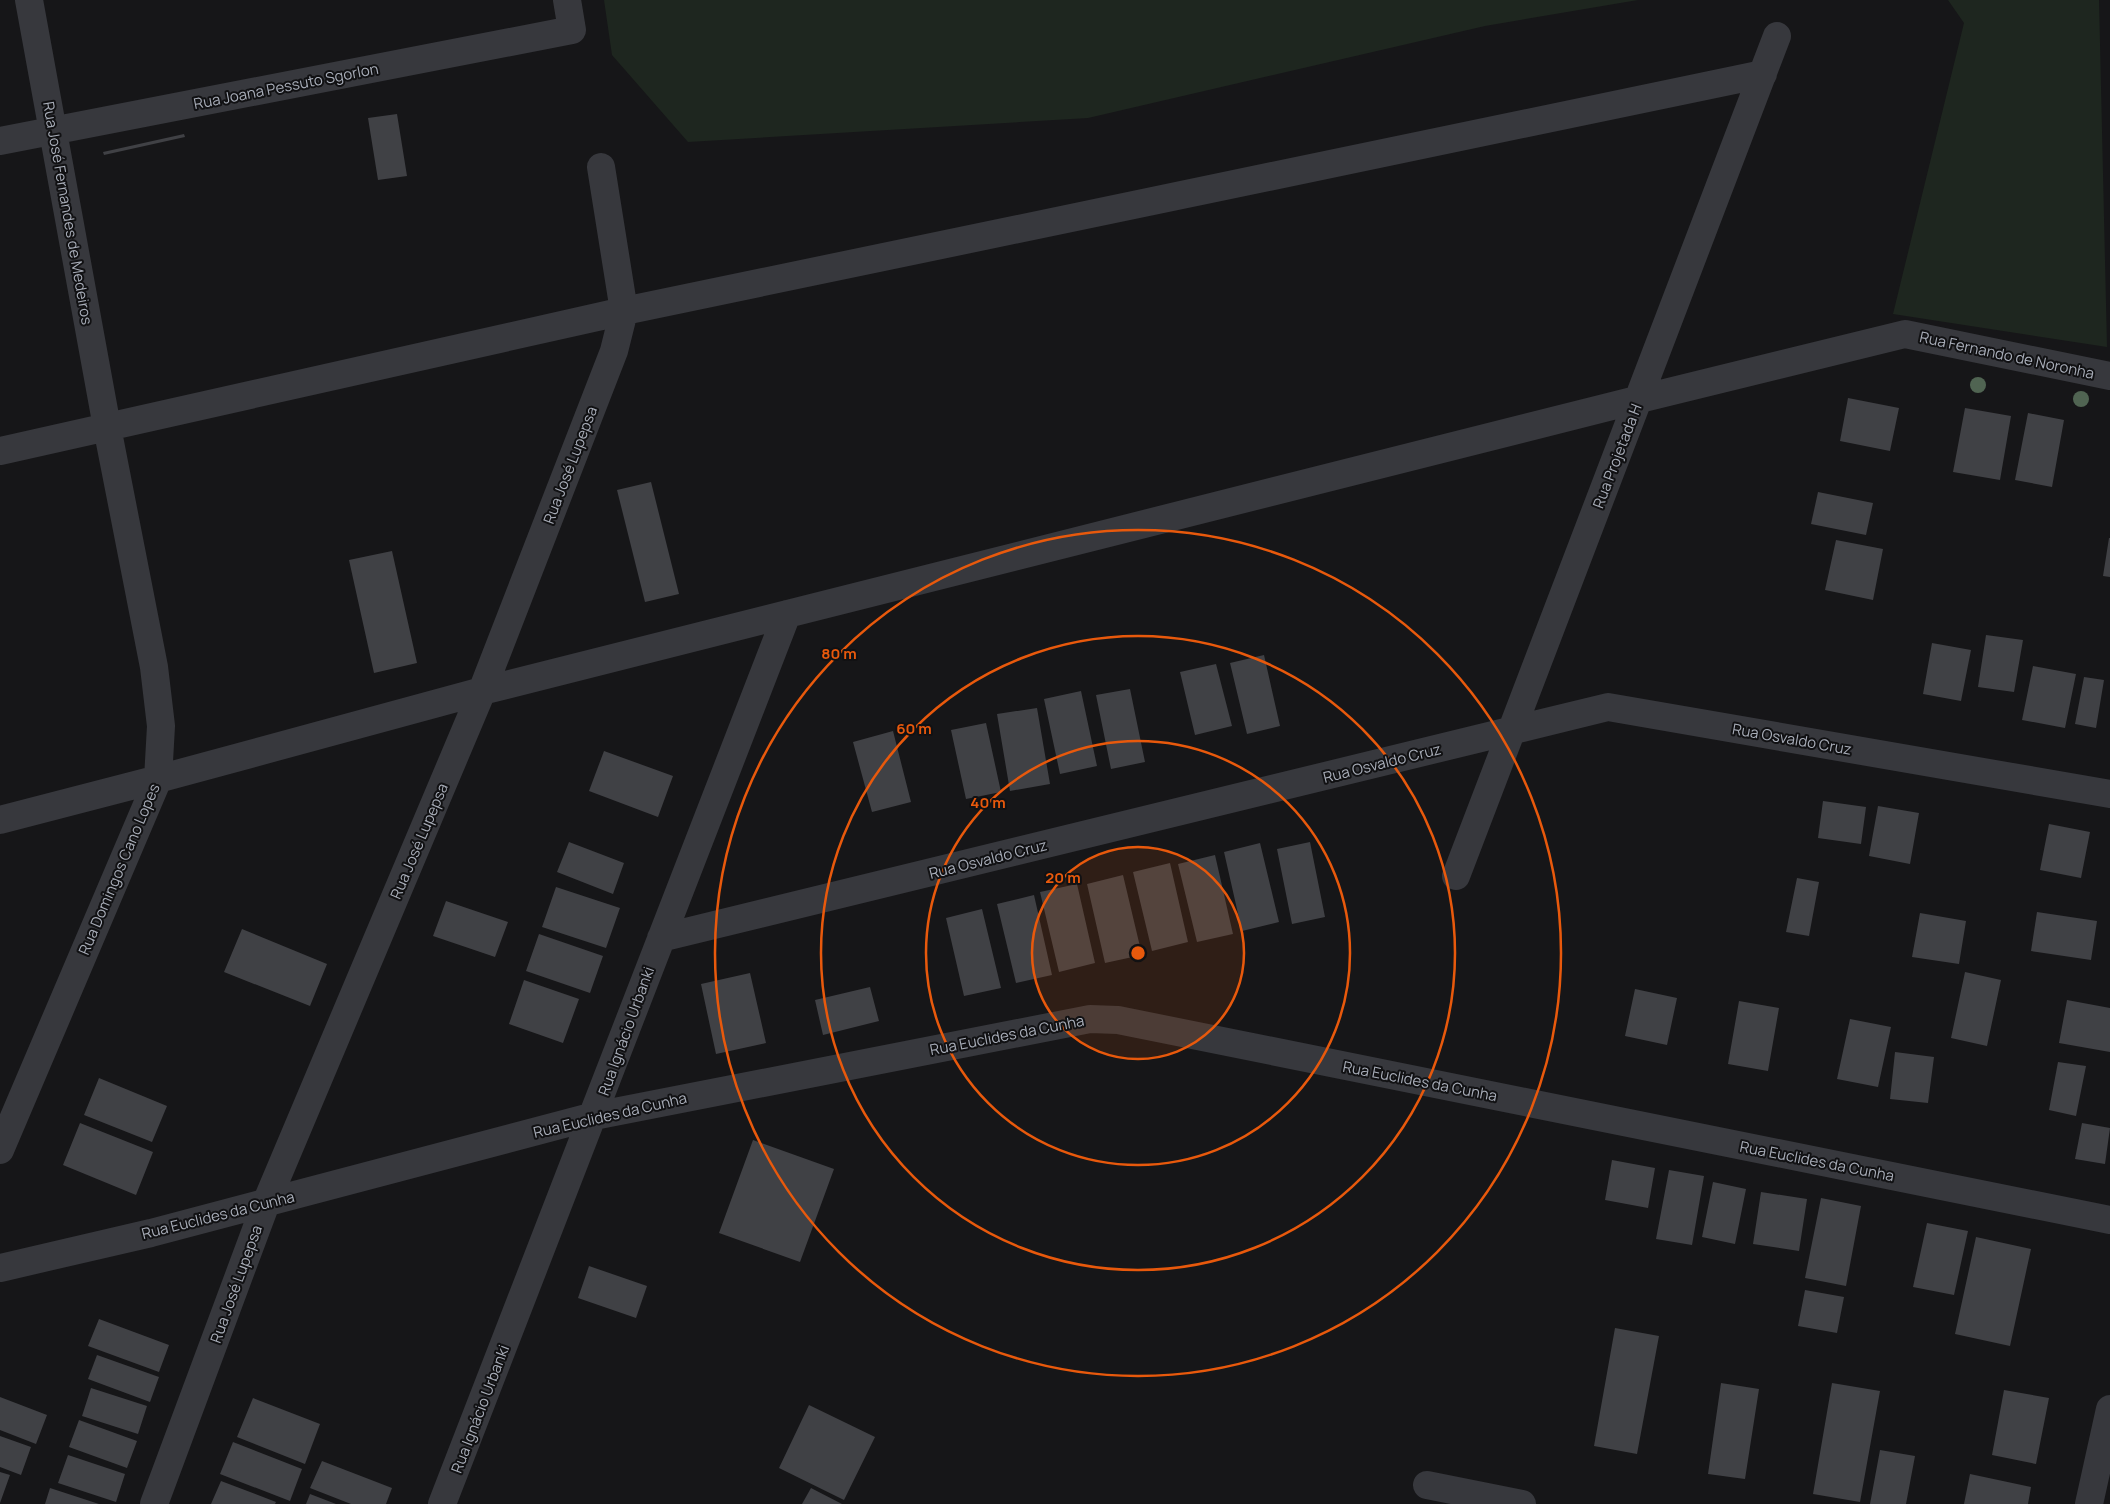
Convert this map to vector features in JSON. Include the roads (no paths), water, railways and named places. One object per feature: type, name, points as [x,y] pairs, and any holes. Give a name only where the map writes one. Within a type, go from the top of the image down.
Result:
[{"type":"street","name":"Rua José Fernandes de Medeiros","points":[[29,0],[107,427]]},
{"type":"street","name":"Rua Joana Pessuto Sgorlon","points":[[0,141],[572,30],[567,0]]},
{"type":"street","name":"Rua Projetada H","points":[[1456,876],[1778,36]]},
{"type":"street","points":[[0,451],[624,311],[1763,74]]},
{"type":"street","name":"Rua José Lupepsa","points":[[154,1504],[266,1203],[482,691],[614,351],[624,311],[601,167]]},
{"type":"street","name":"Rua Fernando de Noronha","points":[[1640,399],[1905,334],[2110,376]]},
{"type":"street","points":[[0,820],[482,691],[1640,399]]},
{"type":"street","name":"Rua Domingos Cano Lopes","points":[[0,1150],[158,779],[161,726],[154,668],[107,427]]},
{"type":"street","name":"Rua Ignácio Urbanki","points":[[442,1504],[788,614]]},
{"type":"street","name":"Rua Osvaldo Cruz","points":[[661,938],[1608,707],[2110,794]]},
{"type":"street","name":"Rua Euclides da Cunha","points":[[0,1268],[266,1203],[594,1116],[1090,1019],[1118,1020],[2110,1220]]},
{"type":"street","points":[[2089,1504],[2110,1409]]},
{"type":"street","points":[[1428,1485],[1522,1504]]}]
